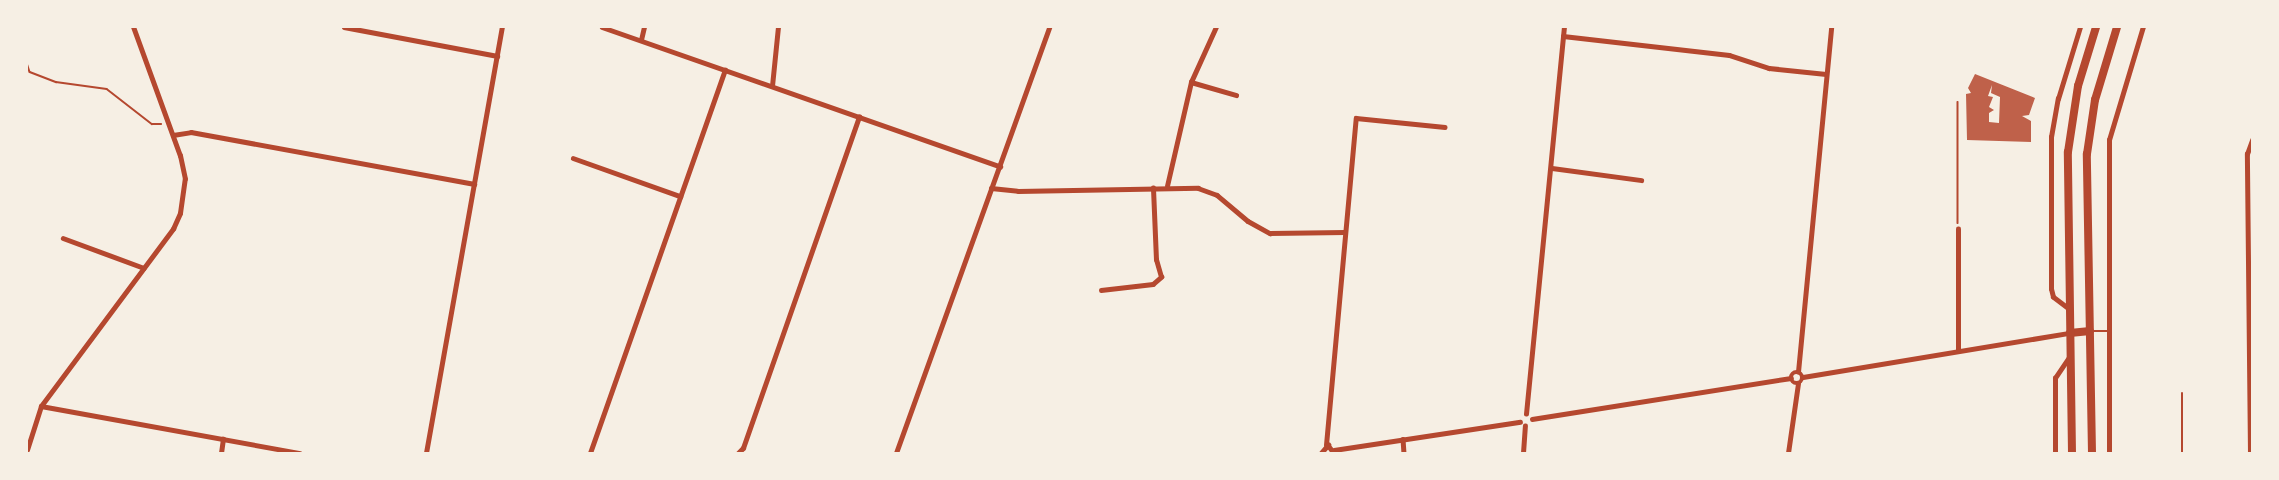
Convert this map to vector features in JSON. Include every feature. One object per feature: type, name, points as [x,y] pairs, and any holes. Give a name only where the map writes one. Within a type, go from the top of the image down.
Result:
[{"type":"highway","points":[[2072,453],[2068,152],[2078,86],[2096,27]]},
{"type":"highway","points":[[2092,453],[2087,154],[2095,100],[2116,27]]},
{"type":"highway","points":[[2070,333],[2090,331]]},
{"type":"street","points":[[27,450],[41,406],[173,229],[184,198],[185,179],[173,135],[134,27]]},
{"type":"street","points":[[344,27],[497,56]]},
{"type":"street","points":[[426,453],[502,27]]},
{"type":"street","points":[[602,27],[1000,166]]},
{"type":"street","points":[[641,40],[644,27]]},
{"type":"street","points":[[772,86],[778,27]]},
{"type":"street","points":[[896,453],[1049,27]]},
{"type":"street","points":[[1167,186],[1191,82],[1216,27]]},
{"type":"street","points":[[1520,422],[1526,414],[1552,168],[1564,27]]},
{"type":"street","points":[[1523,453],[1526,426],[1532,419],[1791,378],[1798,372],[1831,27]]},
{"type":"street","points":[[2070,310],[2053,297],[2051,289],[2050,152],[2056,107],[2080,27]]},
{"type":"street","points":[[2109,453],[2109,140],[2143,27]]},
{"type":"street","points":[[1563,36],[1730,55],[1769,68],[1826,74]]},
{"type":"street","points":[[590,453],[725,70]]},
{"type":"street","points":[[1191,82],[1236,95]]},
{"type":"street","points":[[738,453],[743,448],[859,117]]},
{"type":"street","points":[[1314,453],[1321,452],[1326,445],[1356,118],[1445,127]]},
{"type":"street","points":[[173,135],[190,132],[474,184]]},
{"type":"street","points":[[2250,453],[2247,154],[2252,140]]},
{"type":"street","points":[[573,158],[680,196]]},
{"type":"street","points":[[1552,168],[1641,180]]},
{"type":"street","points":[[992,188],[1153,188],[1167,186],[1198,188],[1217,195],[1248,221],[1270,233],[1345,232]]},
{"type":"street","points":[[1101,290],[1153,284],[1161,277],[1156,260],[1153,188]]},
{"type":"street","points":[[1958,230],[1958,351]]},
{"type":"street","points":[[63,238],[144,268]]},
{"type":"street","points":[[1788,453],[1798,384],[1803,377],[2070,333]]},
{"type":"street","points":[[2055,453],[2055,378],[2070,356]]},
{"type":"street","points":[[1798,372],[1803,377]]},
{"type":"street","points":[[1791,378],[1798,384]]},
{"type":"street","points":[[41,406],[300,453]]},
{"type":"street","points":[[1526,414],[1532,419]]},
{"type":"street","points":[[1326,445],[1334,452],[1520,422],[1526,426]]},
{"type":"street","points":[[220,453],[223,439]]},
{"type":"street","points":[[1403,440],[1404,453]]},
{"type":"lane","points":[[2090,331],[2110,331]]},
{"type":"lane","points":[[2182,393],[2182,453]]},
{"type":"path","points":[[27,63],[30,72],[56,82],[106,89],[152,124],[168,122]]},
{"type":"path","points":[[1958,102],[1958,230]]},
{"type":"building","points":[[1975,74],[2035,98],[2029,115],[2022,116],[2031,121],[2031,142],[1967,140],[1966,94],[1971,93],[1968,88]],"holes":[[[1992,85],[1991,93],[2000,97],[1999,123],[1989,122],[1989,113],[1994,110],[1989,107],[1993,97],[1988,96]]]}]
